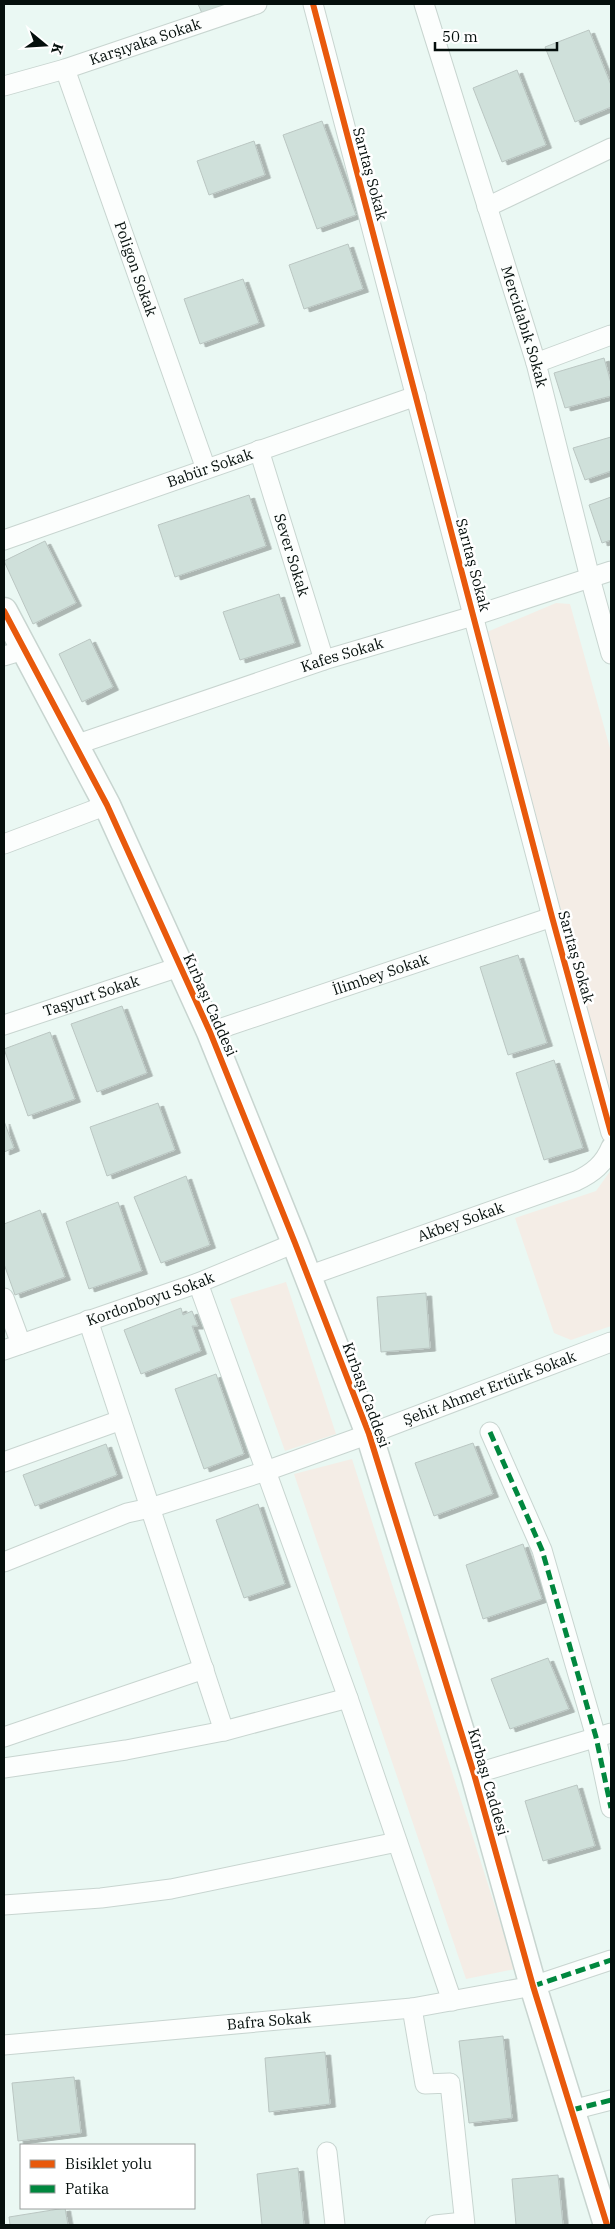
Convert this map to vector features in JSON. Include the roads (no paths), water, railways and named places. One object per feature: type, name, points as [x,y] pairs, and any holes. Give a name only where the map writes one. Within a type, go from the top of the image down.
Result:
[{"type":"street","name":"Karşıyaka Sokak","points":[[4,86],[65,69],[257,4]]},
{"type":"street","name":"Sarıtaş Sokak","points":[[313,4],[552,917],[611,1133]]},
{"type":"street","name":"Mercidabık Sokak","points":[[424,4],[536,363],[611,654]]},
{"type":"street","name":"Poligon Sokak","points":[[65,69],[206,470]]},
{"type":"street","points":[[487,207],[611,148]]},
{"type":"street","points":[[536,363],[611,335]]},
{"type":"street","name":"Babür Sokak","points":[[4,540],[416,396]]},
{"type":"street","name":"Sever Sokak","points":[[259,450],[324,660]]},
{"type":"street","name":"Kafes Sokak","points":[[75,745],[324,660],[473,616],[611,571]]},
{"type":"street","name":"Kırbaşı Caddesi","points":[[4,611],[14,653],[75,745],[107,805],[179,968],[210,1032],[369,1434],[474,1774],[533,1986],[607,2225]]},
{"type":"street","points":[[4,844],[107,805]]},
{"type":"street","name":"İlimbey Sokak","points":[[210,1032],[552,917]]},
{"type":"street","name":"Taşyurt Sokak","points":[[4,1025],[179,968]]},
{"type":"street","name":"Akbey Sokak","points":[[308,1276],[593,1173],[609,1152]]},
{"type":"street","name":"Kordonboyu Sokak","points":[[12,1347],[198,1283],[295,1243]]},
{"type":"street","points":[[198,1283],[348,1698],[452,2001]]},
{"type":"street","points":[[4,1298],[12,1347]]},
{"type":"street","points":[[88,1320],[224,1730]]},
{"type":"street","name":"Şehit Ahmet Ertürk Sokak","points":[[4,1562],[127,1513],[150,1508],[266,1471],[610,1345]]},
{"type":"street","points":[[4,1462],[121,1420]]},
{"type":"street","points":[[490,1432],[542,1550],[603,1735],[611,1808]]},
{"type":"street","points":[[4,1737],[204,1669]]},
{"type":"street","points":[[4,1768],[126,1750],[224,1730],[348,1698]]},
{"type":"street","points":[[474,1774],[603,1735]]},
{"type":"street","points":[[4,1905],[101,1898],[171,1889],[397,1842]]},
{"type":"street","name":"Bafra Sokak","points":[[4,2045],[412,2008],[533,1986],[611,1960]]},
{"type":"street","points":[[412,2008],[425,2084],[450,2083],[464,2224],[435,2225]]},
{"type":"street","points":[[572,2110],[611,2100]]},
{"type":"street","points":[[327,2152],[335,2225]]}]
